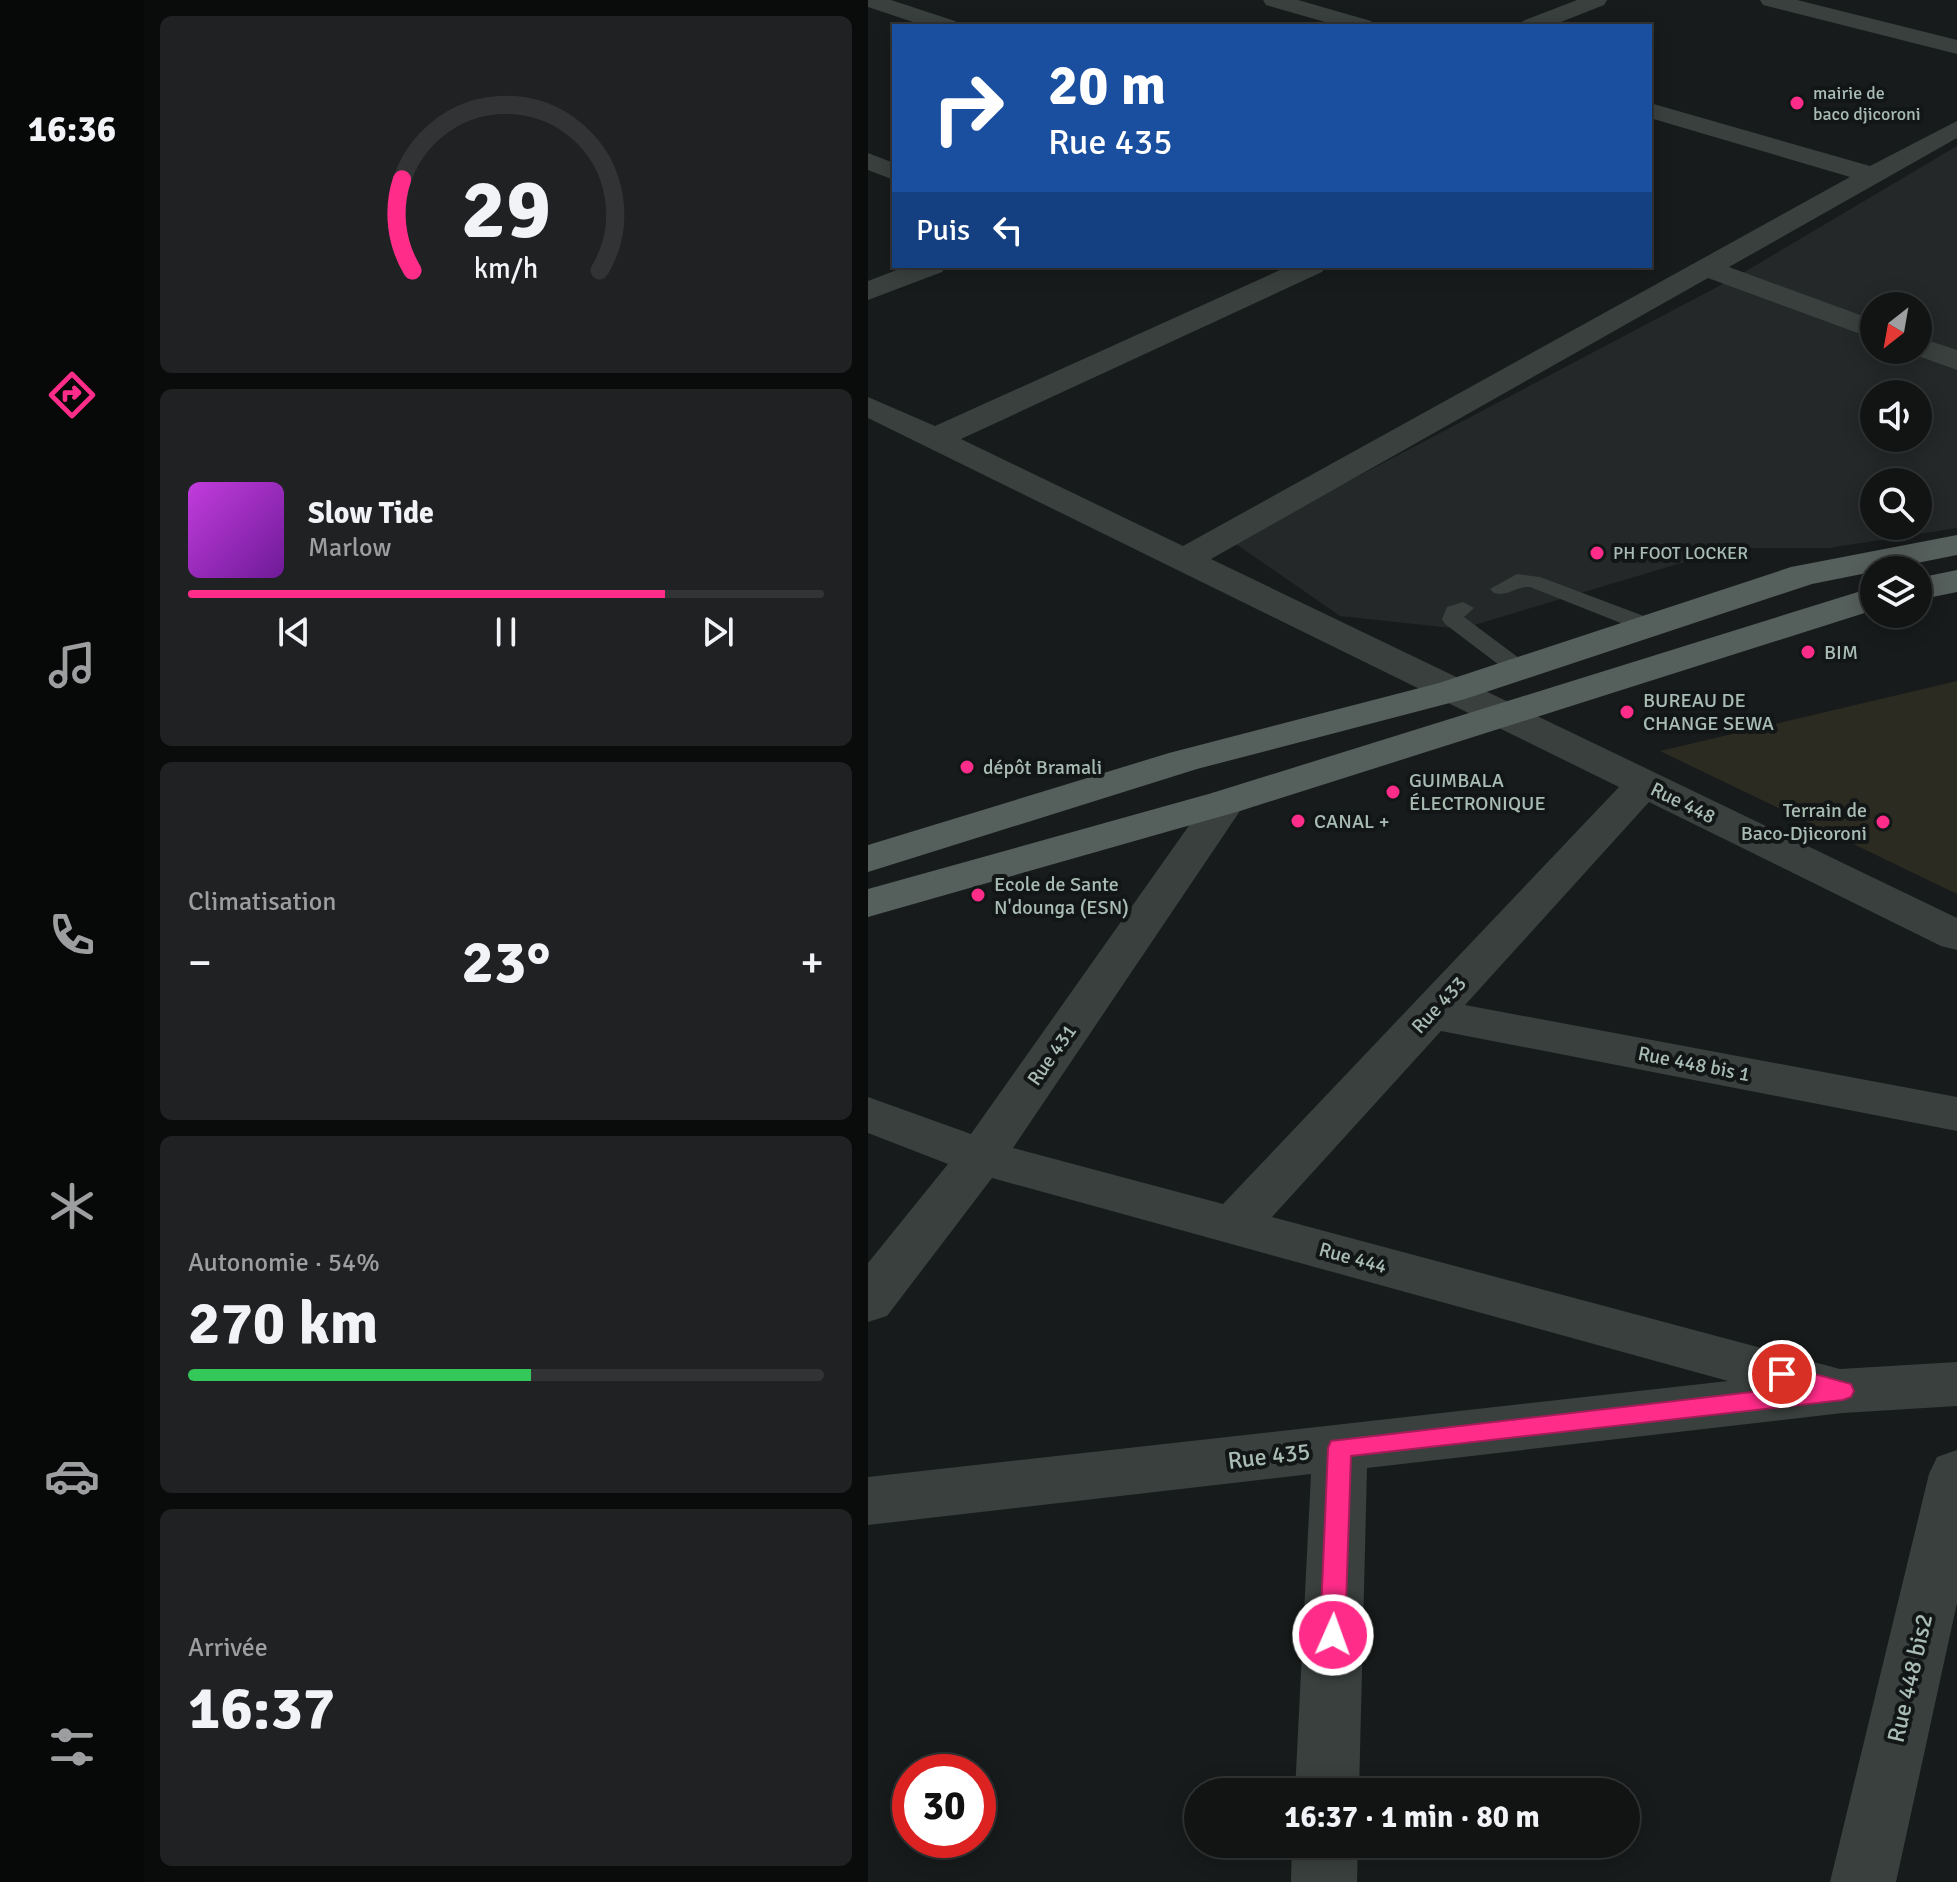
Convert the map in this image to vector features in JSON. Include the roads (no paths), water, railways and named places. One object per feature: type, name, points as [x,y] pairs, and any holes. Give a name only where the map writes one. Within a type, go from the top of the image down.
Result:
[{"type":"main road","points":[[868,859],[1183,761],[1452,691],[1804,575],[1957,545]]},
{"type":"main road","points":[[1932,586],[1957,581]]},
{"type":"main road","points":[[868,903],[1226,802],[1860,602]]},
{"type":"street","points":[[869,0],[941,24]]},
{"type":"street","points":[[1274,0],[1356,24]]},
{"type":"street","points":[[1536,24],[1596,0]]},
{"type":"street","points":[[1771,0],[1957,47]]},
{"type":"street","points":[[1652,111],[1872,175]]},
{"type":"street","points":[[1185,559],[1957,128]]},
{"type":"street","points":[[868,161],[892,171]]},
{"type":"street","points":[[868,291],[927,268]]},
{"type":"street","points":[[936,438],[1308,268]]},
{"type":"street","points":[[1706,268],[1860,325]]},
{"type":"street","points":[[1932,351],[1957,361]]},
{"type":"street","name":"Rue 448","points":[[868,406],[1957,936]]},
{"type":"street","name":"Rue 433","points":[[1233,1226],[1644,784]]},
{"type":"street","name":"Rue 431","points":[[868,1301],[981,1157],[1226,802]]},
{"type":"street","name":"Rue 448 bis 1","points":[[1431,1014],[1957,1114]]},
{"type":"street","name":"Rue 444","points":[[868,1114],[981,1157],[1843,1391]]},
{"type":"street","name":"Rue 435","points":[[868,1501],[1843,1391],[1957,1384]]},
{"type":"street","points":[[1328,1778],[1340,1448]]},
{"type":"street","name":"Rue 448 bis2","points":[[1863,1882],[1957,1474]]},
{"type":"street","points":[[1324,1882],[1325,1858]]},
{"type":"lane","points":[[1501,589],[1517,580],[1533,581],[1649,626]]},
{"type":"lane","points":[[1463,608],[1455,612],[1453,619],[1519,669]]},
{"type":"place","name":"mairie de baco djicoroni","points":[[1797,103]]},
{"type":"place","name":"PH FOOT LOCKER","points":[[1597,553]]},
{"type":"place","name":"BIM","points":[[1808,652]]},
{"type":"place","name":"BUREAU DE CHANGE SEWA","points":[[1627,712]]},
{"type":"place","name":"dépôt Bramali","points":[[967,767]]},
{"type":"place","name":"GUIMBALA ÉLECTRONIQUE","points":[[1393,792]]},
{"type":"place","name":"CANAL +","points":[[1298,821]]},
{"type":"place","name":"Terrain de Baco-Djicoroni","points":[[1883,822]]},
{"type":"place","name":"Ecole de Sante N'dounga (ESN)","points":[[978,895]]}]
